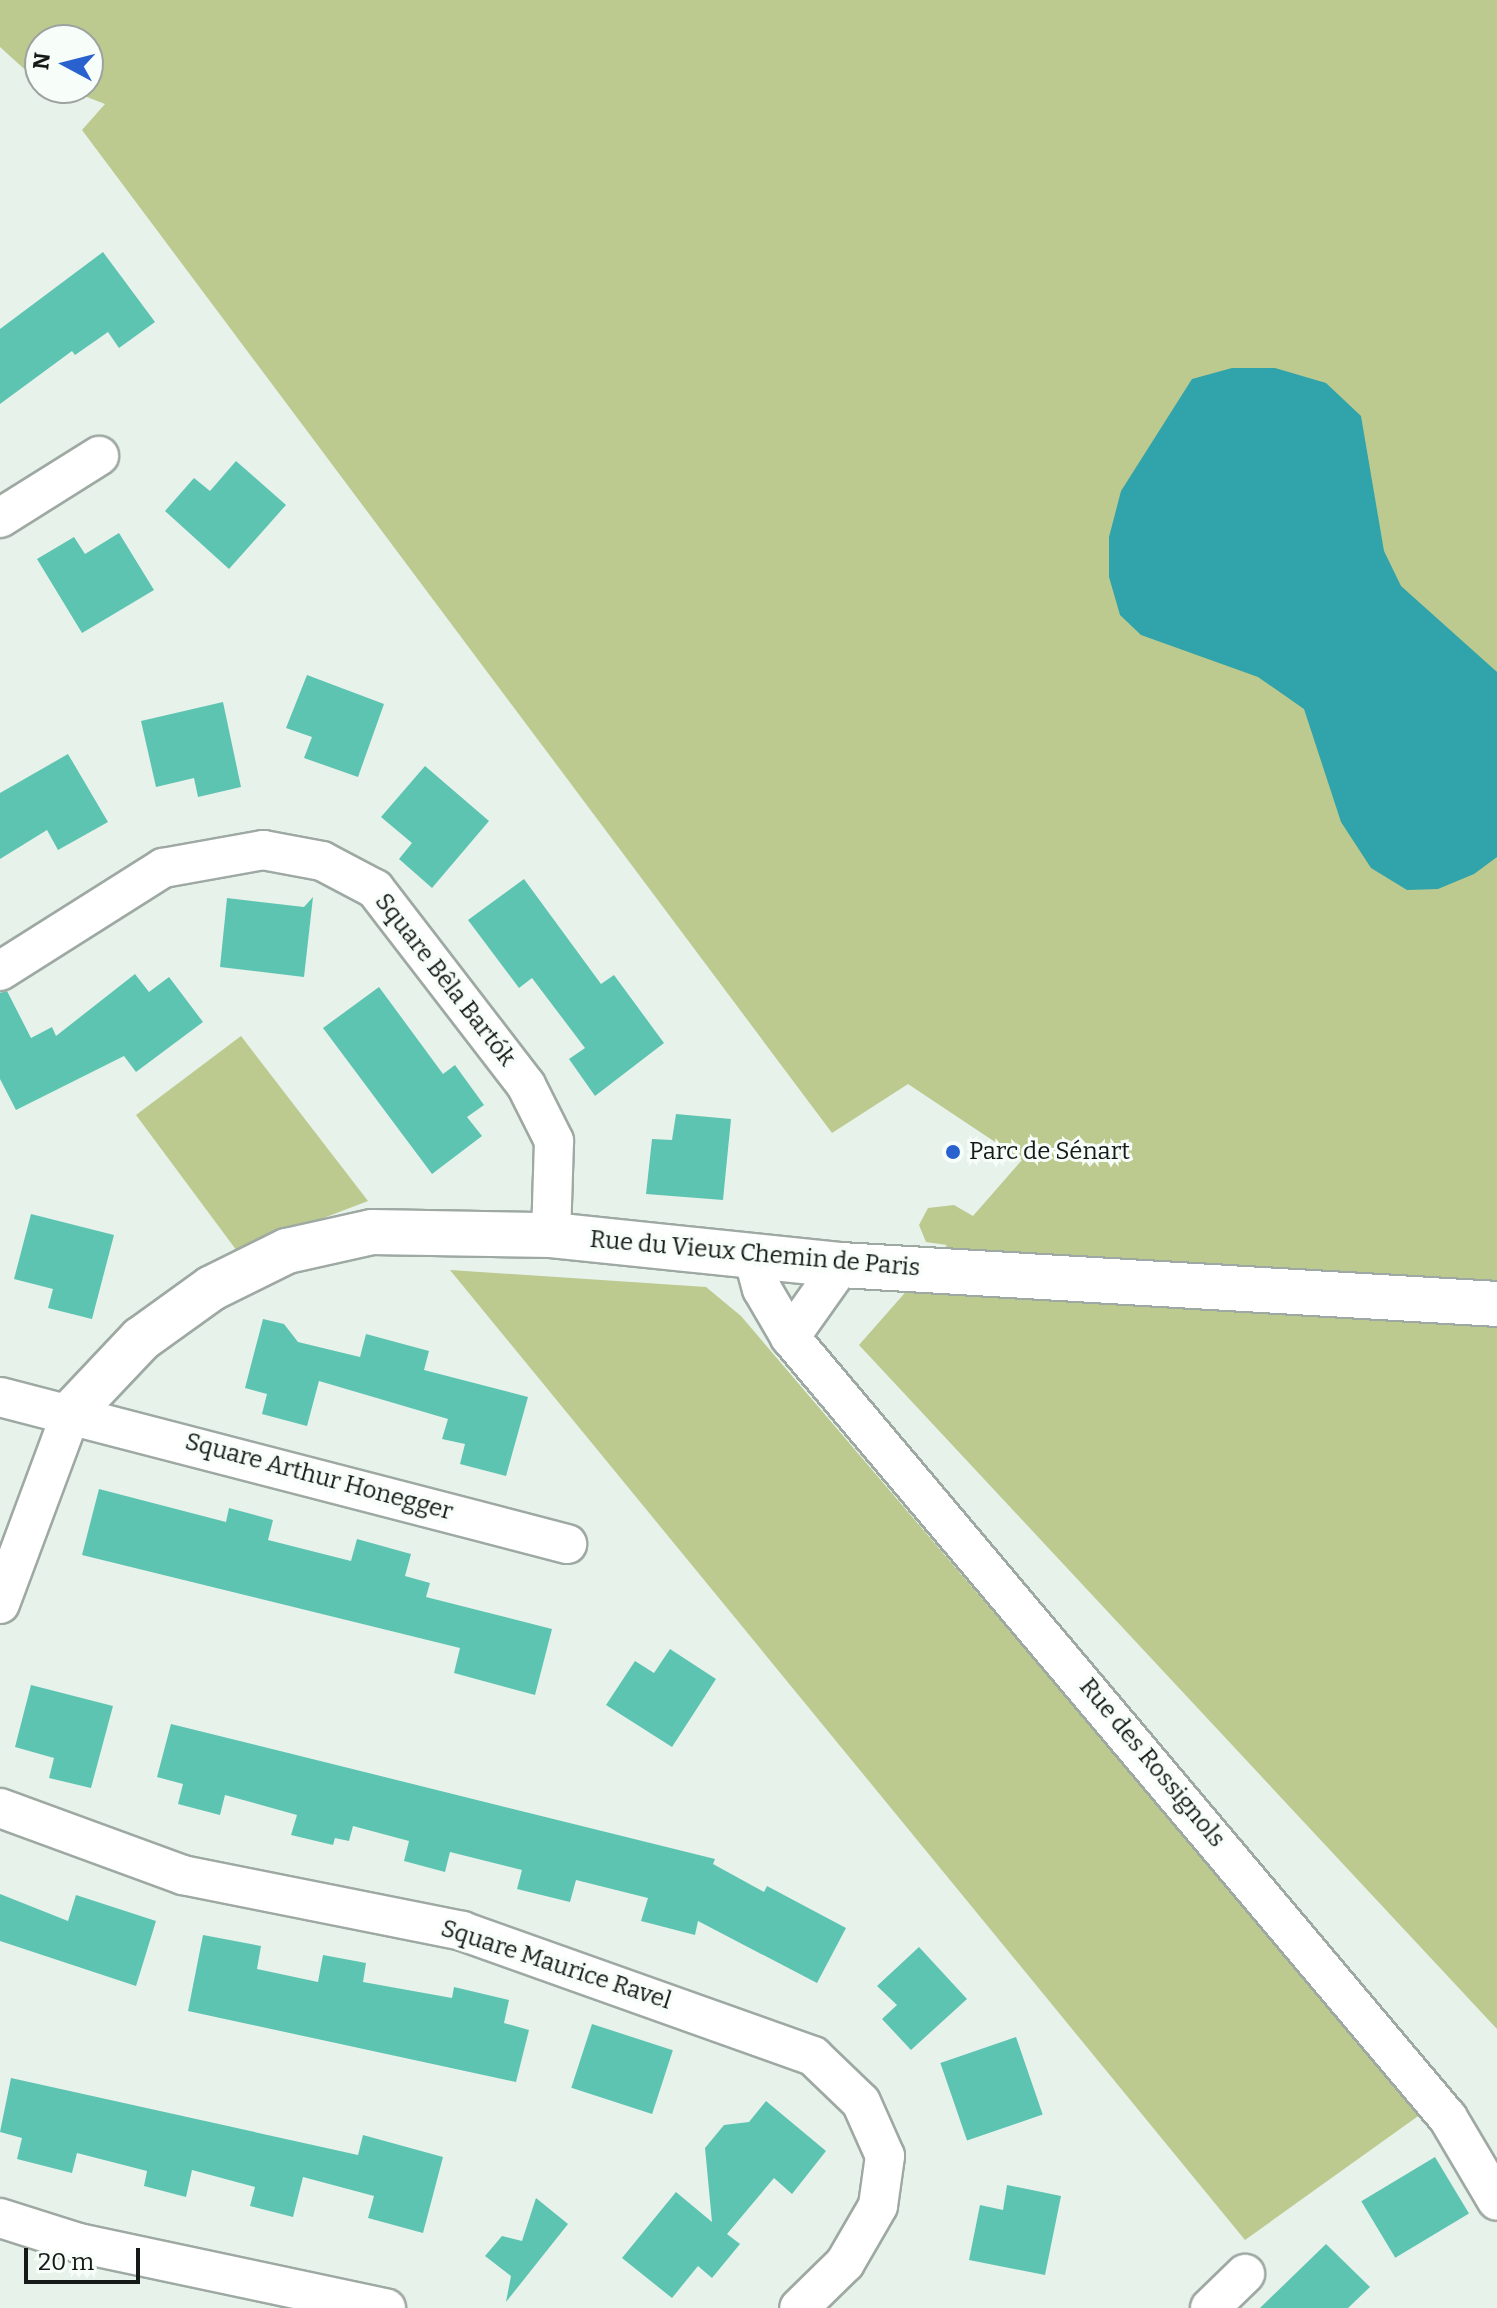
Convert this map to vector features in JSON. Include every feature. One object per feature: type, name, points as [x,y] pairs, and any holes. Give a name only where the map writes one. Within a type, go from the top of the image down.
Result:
[{"type":"street","points":[[0,518],[99,456]]},
{"type":"street","name":"Square Bêla Bartók","points":[[0,971],[163,868],[263,850],[322,861],[375,889],[526,1085],[554,1141],[551,1235]]},
{"type":"street","name":"Rue du Vieux Chemin de Paris","points":[[71,1413],[141,1339],[212,1288],[287,1251],[372,1232],[551,1235],[841,1265],[1497,1304]]},
{"type":"street","name":"Rue des Rossignols","points":[[753,1256],[762,1289],[790,1337],[1448,2118],[1497,2201]]},
{"type":"street","points":[[790,1337],[841,1265]]},
{"type":"street","name":"Square Arthur Honegger","points":[[0,1397],[567,1544]]},
{"type":"street","points":[[0,1604],[71,1413]]},
{"type":"street","name":"Square Maurice Ravel","points":[[0,1808],[183,1875],[462,1931],[813,2056],[861,2102],[885,2156],[871,2217],[845,2263],[799,2308]]},
{"type":"street","points":[[0,2218],[79,2243],[386,2308]]},
{"type":"street","points":[[1210,2308],[1245,2274]]},
{"type":"green space","points":[[0,0],[1497,0],[1497,2029],[859,1345],[947,1245],[926,1242],[919,1225],[928,1208],[954,1205],[973,1216],[1022,1160],[908,1084],[832,1133],[82,130],[105,104],[104,24],[24,24],[24,69],[0,47]]},
{"type":"green space","points":[[241,1036],[368,1201],[237,1251],[136,1115]]},
{"type":"green space","points":[[450,1270],[706,1287],[741,1316],[1421,2114],[1245,2240]]},
{"type":"water","points":[[1232,368],[1275,368],[1326,383],[1361,416],[1384,551],[1401,586],[1497,672],[1497,857],[1474,874],[1438,889],[1407,890],[1371,868],[1341,822],[1304,709],[1258,677],[1141,635],[1120,615],[1109,577],[1109,537],[1121,491],[1192,379]]},
{"type":"building","points":[[103,252],[155,322],[119,348],[108,332],[75,355],[72,351],[0,404],[0,329]]},
{"type":"building","points":[[236,461],[286,505],[229,569],[165,511],[194,478],[210,491]]},
{"type":"building","points":[[119,533],[154,590],[82,633],[37,559],[74,537],[85,554]]},
{"type":"building","points":[[307,675],[384,704],[358,777],[304,758],[312,737],[286,728]]},
{"type":"building","points":[[223,702],[241,787],[198,797],[194,778],[156,787],[141,721]]},
{"type":"building","points":[[68,754],[108,822],[58,850],[47,830],[0,859],[0,793]]},
{"type":"building","points":[[425,766],[489,821],[432,888],[399,859],[412,843],[381,817]]},
{"type":"building","points":[[524,879],[601,984],[614,975],[664,1043],[595,1096],[569,1059],[585,1048],[532,978],[519,988],[468,920]]},
{"type":"building","points":[[313,897],[304,977],[220,967],[227,898],[304,907]]},
{"type":"building","points":[[135,974],[149,992],[169,977],[203,1022],[136,1072],[124,1056],[16,1110],[0,1079],[0,993],[7,991],[31,1038],[52,1027],[56,1036]]},
{"type":"building","points":[[379,987],[443,1074],[455,1065],[484,1105],[467,1117],[482,1136],[432,1174],[323,1028]]},
{"type":"building","points":[[676,1114],[731,1119],[723,1200],[646,1194],[652,1139],[672,1140]]},
{"type":"building","points":[[31,1214],[114,1235],[92,1319],[48,1308],[53,1289],[14,1279]]},
{"type":"building","points":[[263,1319],[284,1324],[298,1342],[360,1357],[366,1334],[429,1351],[424,1370],[528,1397],[506,1476],[460,1464],[465,1444],[442,1439],[448,1419],[319,1381],[307,1426],[262,1414],[267,1394],[245,1388]]},
{"type":"building","points":[[99,1489],[226,1522],[229,1508],[273,1520],[268,1540],[351,1561],[357,1539],[411,1554],[405,1576],[430,1583],[426,1597],[552,1629],[535,1695],[454,1673],[460,1648],[82,1555]]},
{"type":"building","points":[[670,1649],[716,1679],[672,1747],[606,1705],[635,1661],[654,1673]]},
{"type":"building","points":[[31,1685],[113,1706],[91,1788],[49,1778],[54,1758],[15,1747]]},
{"type":"building","points":[[171,1724],[715,1859],[713,1864],[764,1892],[767,1886],[846,1928],[817,1983],[698,1921],[695,1935],[641,1921],[648,1898],[576,1880],[570,1902],[517,1889],[522,1870],[450,1852],[445,1872],[404,1861],[409,1841],[353,1826],[349,1841],[335,1838],[333,1845],[291,1835],[297,1815],[225,1795],[220,1815],[178,1804],[183,1784],[157,1777]]},
{"type":"building","points":[[0,1894],[68,1921],[76,1895],[156,1921],[136,1986],[0,1941]]},
{"type":"building","points":[[203,1935],[261,1946],[257,1969],[318,1982],[323,1955],[366,1963],[363,1982],[452,1998],[454,1987],[509,2000],[504,2023],[529,2030],[516,2082],[188,2011]]},
{"type":"building","points":[[919,1947],[967,1999],[911,2050],[882,2019],[897,2005],[877,1986]]},
{"type":"building","points":[[592,2024],[673,2050],[652,2114],[571,2088]]},
{"type":"building","points":[[1016,2037],[1043,2115],[967,2141],[940,2063]]},
{"type":"building","points":[[11,2078],[358,2155],[363,2135],[443,2157],[423,2233],[368,2218],[374,2196],[303,2177],[293,2217],[250,2206],[255,2187],[192,2170],[186,2197],[144,2186],[147,2171],[77,2153],[72,2173],[17,2159],[22,2138],[0,2132]]},
{"type":"building","points":[[766,2101],[826,2151],[792,2194],[774,2178],[727,2234],[740,2244],[712,2278],[698,2266],[672,2298],[622,2258],[676,2192],[712,2222],[705,2148],[724,2125],[749,2122]]},
{"type":"building","points":[[1435,2157],[1469,2214],[1395,2258],[1361,2201]]},
{"type":"building","points":[[1007,2185],[1061,2196],[1045,2275],[969,2260],[980,2205],[1003,2210]]},
{"type":"building","points":[[536,2198],[568,2224],[506,2302],[511,2276],[485,2256],[502,2236],[522,2241]]},
{"type":"building","points":[[1326,2244],[1370,2287],[1348,2308],[1260,2308]]},
{"type":"place","name":"Parc de Sénart","points":[[953,1152]]}]
